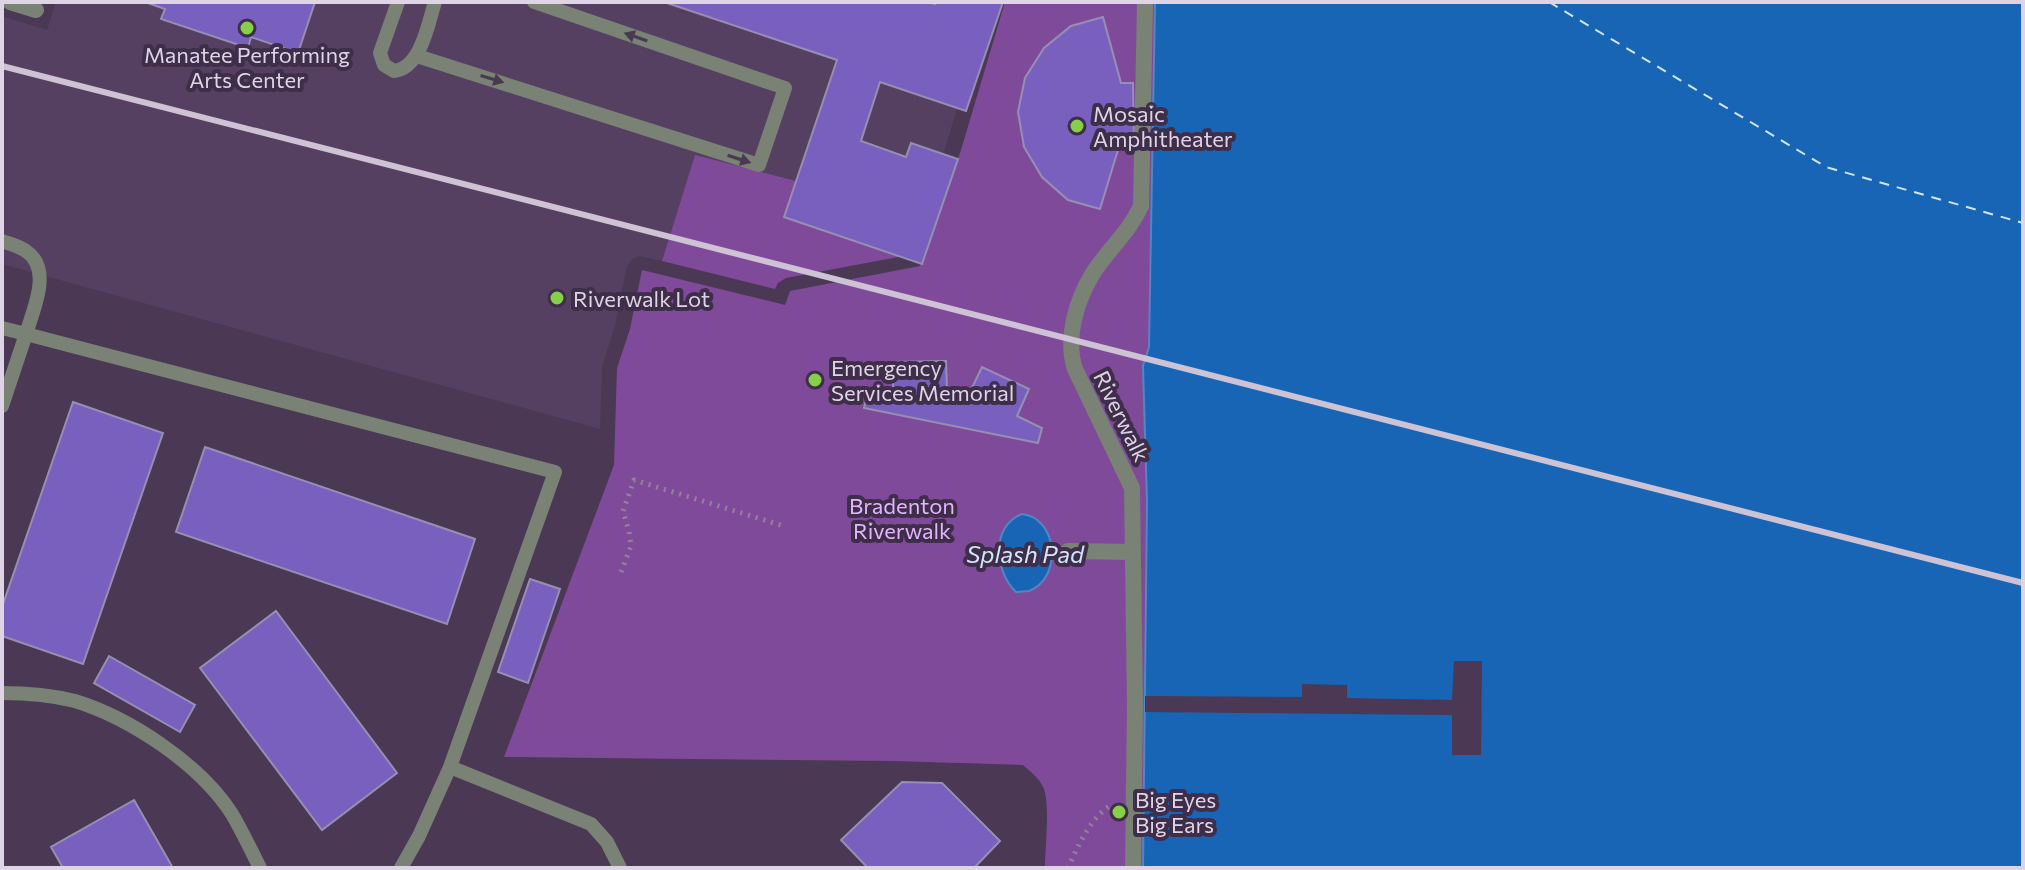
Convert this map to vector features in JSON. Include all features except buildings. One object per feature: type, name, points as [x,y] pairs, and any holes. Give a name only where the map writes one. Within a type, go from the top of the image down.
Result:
[{"type":"street","points":[[10,2],[36,10]]},
{"type":"street","name":"Riverwalk","points":[[1133,868],[1135,705],[1132,488],[1075,369],[1071,357],[1071,338],[1079,303],[1094,272],[1128,229],[1141,206],[1145,2]]},
{"type":"street","points":[[1068,551],[1133,552]]},
{"type":"lane","points":[[398,2],[380,53],[381,60],[389,69],[398,71],[417,56],[435,2]]},
{"type":"lane","points":[[417,56],[759,165],[785,88],[534,2]]},
{"type":"lane","points":[[2,241],[26,250],[39,266],[39,289],[2,406]]},
{"type":"lane","points":[[2,328],[555,472],[450,767],[401,868]]},
{"type":"lane","points":[[2,693],[43,695],[74,701],[114,715],[172,752],[204,779],[231,813],[260,868]]},
{"type":"lane","points":[[450,767],[591,824],[607,842],[620,868]]},
{"type":"path","points":[[621,572],[631,546],[623,511],[634,480],[784,526]]},
{"type":"path","points":[[1068,867],[1091,826]]},
{"type":"shaded area","points":[[56,2],[990,2],[923,214],[695,156],[662,261],[640,256],[632,259],[627,266],[615,325],[602,367],[600,429],[2,264],[2,16],[47,30]]},
{"type":"green space","name":"Bradenton Riverwalk","points":[[1005,2],[1155,2],[1149,347],[1143,366],[1147,501],[1143,868],[1045,868],[1046,797],[1040,782],[1023,765],[504,757],[614,465],[617,368],[630,329],[642,270],[785,305],[790,291],[920,266],[961,150]]},
{"type":"green space","points":[[695,155],[923,214],[909,255],[786,278],[775,289],[662,261]]},
{"type":"water","points":[[1155,2],[2023,2],[2023,868],[1143,868],[1147,501],[1143,366],[1149,347]]},
{"type":"water","name":"Splash Pad","points":[[1022,514],[1034,518],[1043,526],[1052,549],[1051,562],[1040,584],[1029,591],[1016,592],[1004,573],[999,550],[1005,528]]},
{"type":"pier","points":[[1454,661],[1482,661],[1481,755],[1452,755],[1452,715],[1145,712],[1145,696],[1302,697],[1302,684],[1347,685],[1347,698],[1452,700]]},
{"type":"ferry route","points":[[1549,2],[1826,167],[2023,223]]},
{"type":"railway","points":[[2,66],[2023,583]]},
{"type":"place","name":"Manatee Performing Arts Center","points":[[247,28]]},
{"type":"place","name":"Mosaic Amphitheater","points":[[1077,126]]},
{"type":"place","name":"Riverwalk Lot","points":[[557,298]]},
{"type":"place","name":"Emergency Services Memorial","points":[[815,380]]},
{"type":"place","name":"Big Eyes Big Ears","points":[[1119,812]]}]
